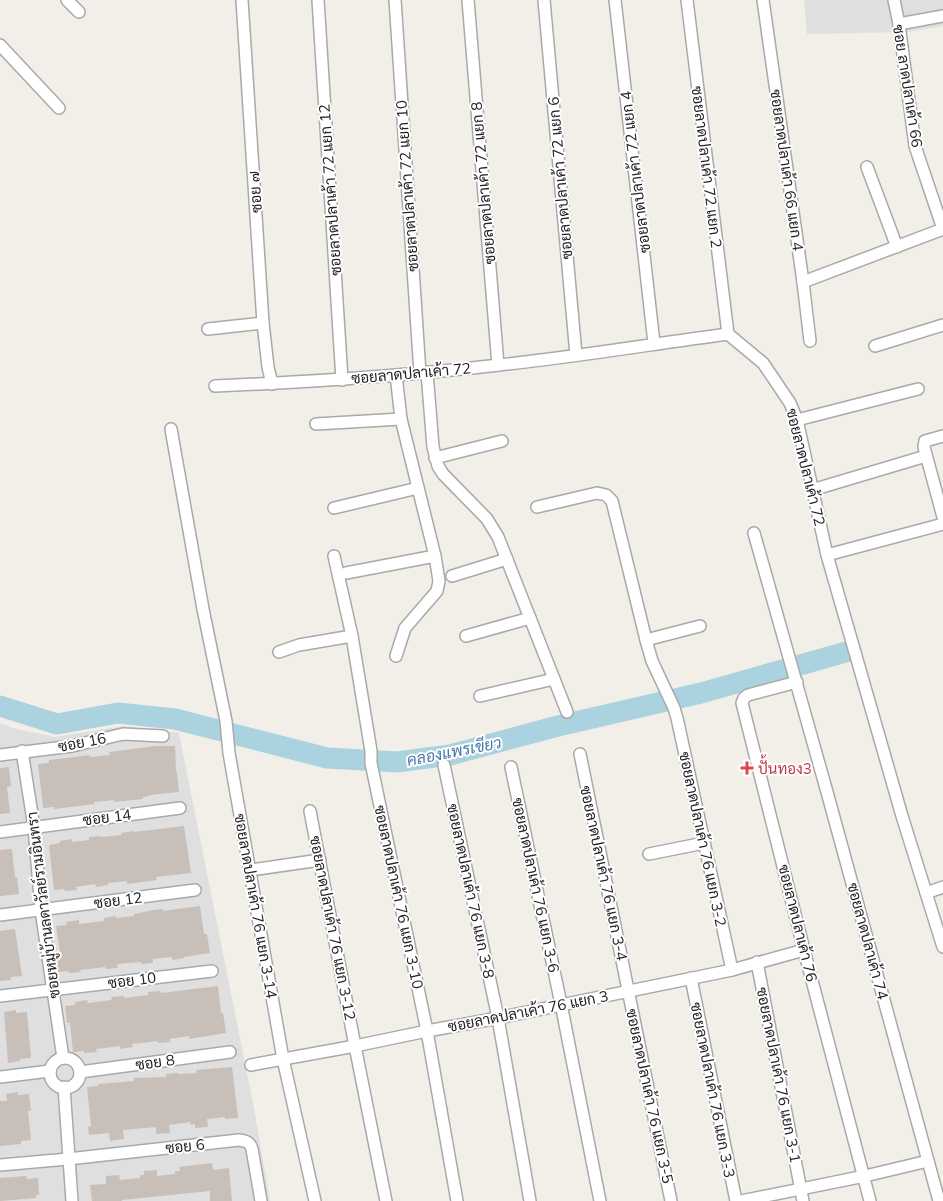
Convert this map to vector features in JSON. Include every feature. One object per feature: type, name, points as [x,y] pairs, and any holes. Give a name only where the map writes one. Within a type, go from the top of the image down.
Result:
[{"type":"street","points":[[67,0],[79,12]]},
{"type":"street","name":"ซอย ๗","points":[[242,0],[263,323],[272,384]]},
{"type":"street","name":"ซอยลาดปลาเค้า 72 แยก 12","points":[[318,0],[342,380]]},
{"type":"street","name":"ซอยลาดปลาเค้า 72 แยก 10","points":[[395,0],[424,372],[435,458]]},
{"type":"street","name":"ซอยลาดปลาเค้า 72 แยก 8","points":[[468,0],[498,365]]},
{"type":"street","name":"ซอยลาดปลาเค้า 72 แยก 6","points":[[544,0],[576,355]]},
{"type":"street","name":"ซอยลาดปลาเค้า 72 แยก 4","points":[[615,0],[654,343]]},
{"type":"street","name":"ซอยลาดปลาเค้า 72 แยก 2","points":[[686,0],[728,334]]},
{"type":"street","name":"ซอยลาดปลาเค้า 66 แยก 4","points":[[763,0],[810,340]]},
{"type":"street","name":"ซอย ลาดปลาเค้า 66","points":[[803,282],[942,230],[915,146],[894,0]]},
{"type":"street","points":[[898,24],[943,16]]},
{"type":"street","points":[[0,45],[59,108]]},
{"type":"street","points":[[867,167],[897,246]]},
{"type":"street","points":[[208,329],[263,323]]},
{"type":"street","points":[[875,346],[943,325]]},
{"type":"street","name":"ซอยลาดปลาเค้า 72","points":[[215,386],[342,380],[498,365],[728,334],[763,363],[790,403],[797,420],[827,555],[902,816],[943,946]]},
{"type":"street","points":[[396,375],[401,419],[435,556],[439,581],[437,590],[406,628],[396,656]]},
{"type":"street","points":[[797,420],[918,389]]},
{"type":"street","points":[[316,424],[401,419]]},
{"type":"street","name":"ซอยลาดปลาเค้า 76 แยก 3-14","points":[[171,429],[205,620],[226,721],[229,753],[283,1059],[314,1201]]},
{"type":"street","points":[[943,436],[925,441],[924,447],[941,500],[943,517]]},
{"type":"street","points":[[502,440],[435,458],[443,474],[493,527],[567,712]]},
{"type":"street","points":[[812,490],[926,456]]},
{"type":"street","points":[[334,508],[418,488]]},
{"type":"street","name":"ซอยลาดปลาเค้า 76 แยก 3-2","points":[[537,507],[597,493],[606,495],[612,501],[652,661],[674,708],[732,970]]},
{"type":"street","points":[[827,555],[943,524]]},
{"type":"street","name":"ซอยลาดปลาเค้า 74","points":[[754,533],[940,1201]]},
{"type":"street","name":"ซอยลาดปลาเค้า 76 แยก 3-10","points":[[334,556],[352,636],[371,764],[427,1030],[457,1201]]},
{"type":"street","points":[[346,573],[435,556]]},
{"type":"street","points":[[452,576],[507,559]]},
{"type":"street","points":[[466,636],[530,618]]},
{"type":"street","points":[[646,640],[700,626]]},
{"type":"street","points":[[279,652],[299,645],[352,636]]},
{"type":"street","points":[[480,696],[554,679]]},
{"type":"street","name":"ซอยลาดปลาเค้า 76","points":[[797,682],[748,695],[742,703],[870,1201]]},
{"type":"street","name":"ซอย 16","points":[[0,755],[72,746],[123,734],[163,736]]},
{"type":"street","name":"ซอยหมู่บ้านลดาวัลย์รามอินทรา","points":[[22,752],[34,827],[41,910],[63,1058]]},
{"type":"street","name":"ซอยลาดปลาเค้า 76 แยก 3-4","points":[[580,754],[628,992]]},
{"type":"street","name":"ซอยลาดปลาเค้า 76 แยก 3-8","points":[[444,765],[498,1018],[530,1201]]},
{"type":"street","name":"ซอยลาดปลาเค้า 76 แยก 3-6","points":[[511,767],[600,1201]]},
{"type":"street","name":"ซอย 14","points":[[0,832],[180,808]]},
{"type":"street","name":"ซอยลาดปลาเค้า 76 แยก 3-12","points":[[310,810],[386,1201]]},
{"type":"street","points":[[649,854],[704,843]]},
{"type":"street","points":[[250,870],[320,860]]},
{"type":"street","points":[[926,893],[943,887]]},
{"type":"street","name":"ซอย 12","points":[[0,915],[195,890]]},
{"type":"street","name":"ซอยลาดปลาเค้า 76 แยก 3","points":[[251,1065],[628,992],[732,970],[804,950]]},
{"type":"street","name":"ซอยลาดปลาเค้า 76 แยก 3-1","points":[[757,962],[803,1201]]},
{"type":"street","name":"ซอย 10","points":[[0,996],[212,970]]},
{"type":"street","name":"ซอยลาดปลาเค้า 76 แยก 3-3","points":[[692,978],[736,1201]]},
{"type":"street","name":"ซอยลาดปลาเค้า 76 แยก 3-5","points":[[628,992],[671,1201]]},
{"type":"street","name":"ซอย 8","points":[[80,1072],[230,1052]]},
{"type":"street","points":[[63,1058],[72,1060],[80,1072],[73,1085],[64,1087],[59,1086],[52,1080],[50,1071],[54,1062],[63,1058]]},
{"type":"street","points":[[0,1077],[50,1071]]},
{"type":"street","points":[[64,1087],[72,1201]]},
{"type":"street","name":"ซอย 6","points":[[0,1165],[243,1140],[251,1145],[260,1197]]},
{"type":"street","points":[[741,1201],[928,1161]]},
{"type":"shaded area","points":[[804,0],[943,0],[943,26],[907,32],[807,34]]},
{"type":"shaded area","points":[[0,723],[13,728],[55,737],[123,726],[179,733],[254,1108],[270,1201],[0,1201]]},
{"type":"building","points":[[156,746],[175,746],[179,792],[149,795],[143,797],[143,799],[94,802],[95,804],[54,809],[54,807],[43,808],[38,764],[49,763],[49,760],[90,755],[90,757],[110,755],[109,752]]},
{"type":"building","points":[[9,767],[11,786],[7,787],[10,813],[0,814],[0,768]]},
{"type":"building","points":[[184,826],[191,873],[156,877],[157,880],[127,884],[127,881],[108,883],[108,885],[96,887],[95,884],[76,887],[77,890],[54,890],[49,845],[72,839],[72,842],[89,840],[89,837],[122,835],[121,833]]},
{"type":"building","points":[[12,849],[19,894],[0,896],[0,850]]},
{"type":"building","points":[[200,906],[204,934],[207,934],[210,953],[172,960],[172,957],[153,959],[153,963],[117,964],[118,968],[106,969],[105,967],[80,970],[81,972],[58,972],[55,955],[60,952],[56,926],[67,925],[66,922],[79,920],[79,924],[104,921],[104,918],[116,916],[116,918],[134,916],[134,914],[153,910],[163,909],[163,911]]},
{"type":"building","points":[[15,929],[22,976],[0,981],[0,931]]},
{"type":"building","points":[[218,986],[221,1013],[223,1013],[226,1033],[189,1039],[189,1036],[170,1039],[170,1042],[158,1043],[158,1041],[132,1044],[133,1047],[120,1049],[120,1046],[96,1049],[97,1052],[73,1052],[70,1023],[67,1023],[65,1006],[75,1005],[75,1002],[87,1000],[88,1003],[112,1000],[111,997],[124,996],[124,998],[148,995],[148,992],[160,991],[161,993]]},
{"type":"building","points":[[16,1010],[16,1013],[27,1012],[31,1058],[8,1063],[4,1012]]},
{"type":"building","points":[[232,1067],[238,1118],[207,1119],[208,1127],[195,1128],[195,1124],[191,1125],[190,1122],[169,1125],[170,1133],[156,1134],[156,1127],[123,1130],[124,1139],[110,1141],[109,1133],[89,1135],[88,1127],[91,1126],[87,1087],[98,1086],[98,1084],[134,1081],[134,1078],[166,1077],[166,1074],[197,1073],[196,1070]]},
{"type":"building","points":[[18,1092],[18,1095],[29,1094],[31,1111],[28,1111],[31,1140],[21,1141],[21,1144],[0,1146],[0,1101],[7,1101],[6,1094]]},
{"type":"building","points":[[212,1163],[213,1170],[229,1168],[232,1201],[210,1201],[210,1191],[122,1201],[92,1201],[90,1185],[106,1184],[106,1176],[119,1175],[120,1180],[140,1178],[140,1175],[144,1175],[144,1171],[157,1170],[157,1176],[175,1174],[175,1171],[180,1171],[179,1167]]},
{"type":"building","points":[[26,1176],[27,1179],[38,1178],[39,1195],[36,1195],[36,1198],[0,1201],[0,1178]]},
{"type":"waterway","name":"คลองแพรเขียว","points":[[0,706],[57,724],[118,713],[175,719],[327,758],[397,762],[450,755],[558,726],[701,693],[846,652]]},
{"type":"place","name":"ปั้นทอง3","points":[[747,768]]}]
